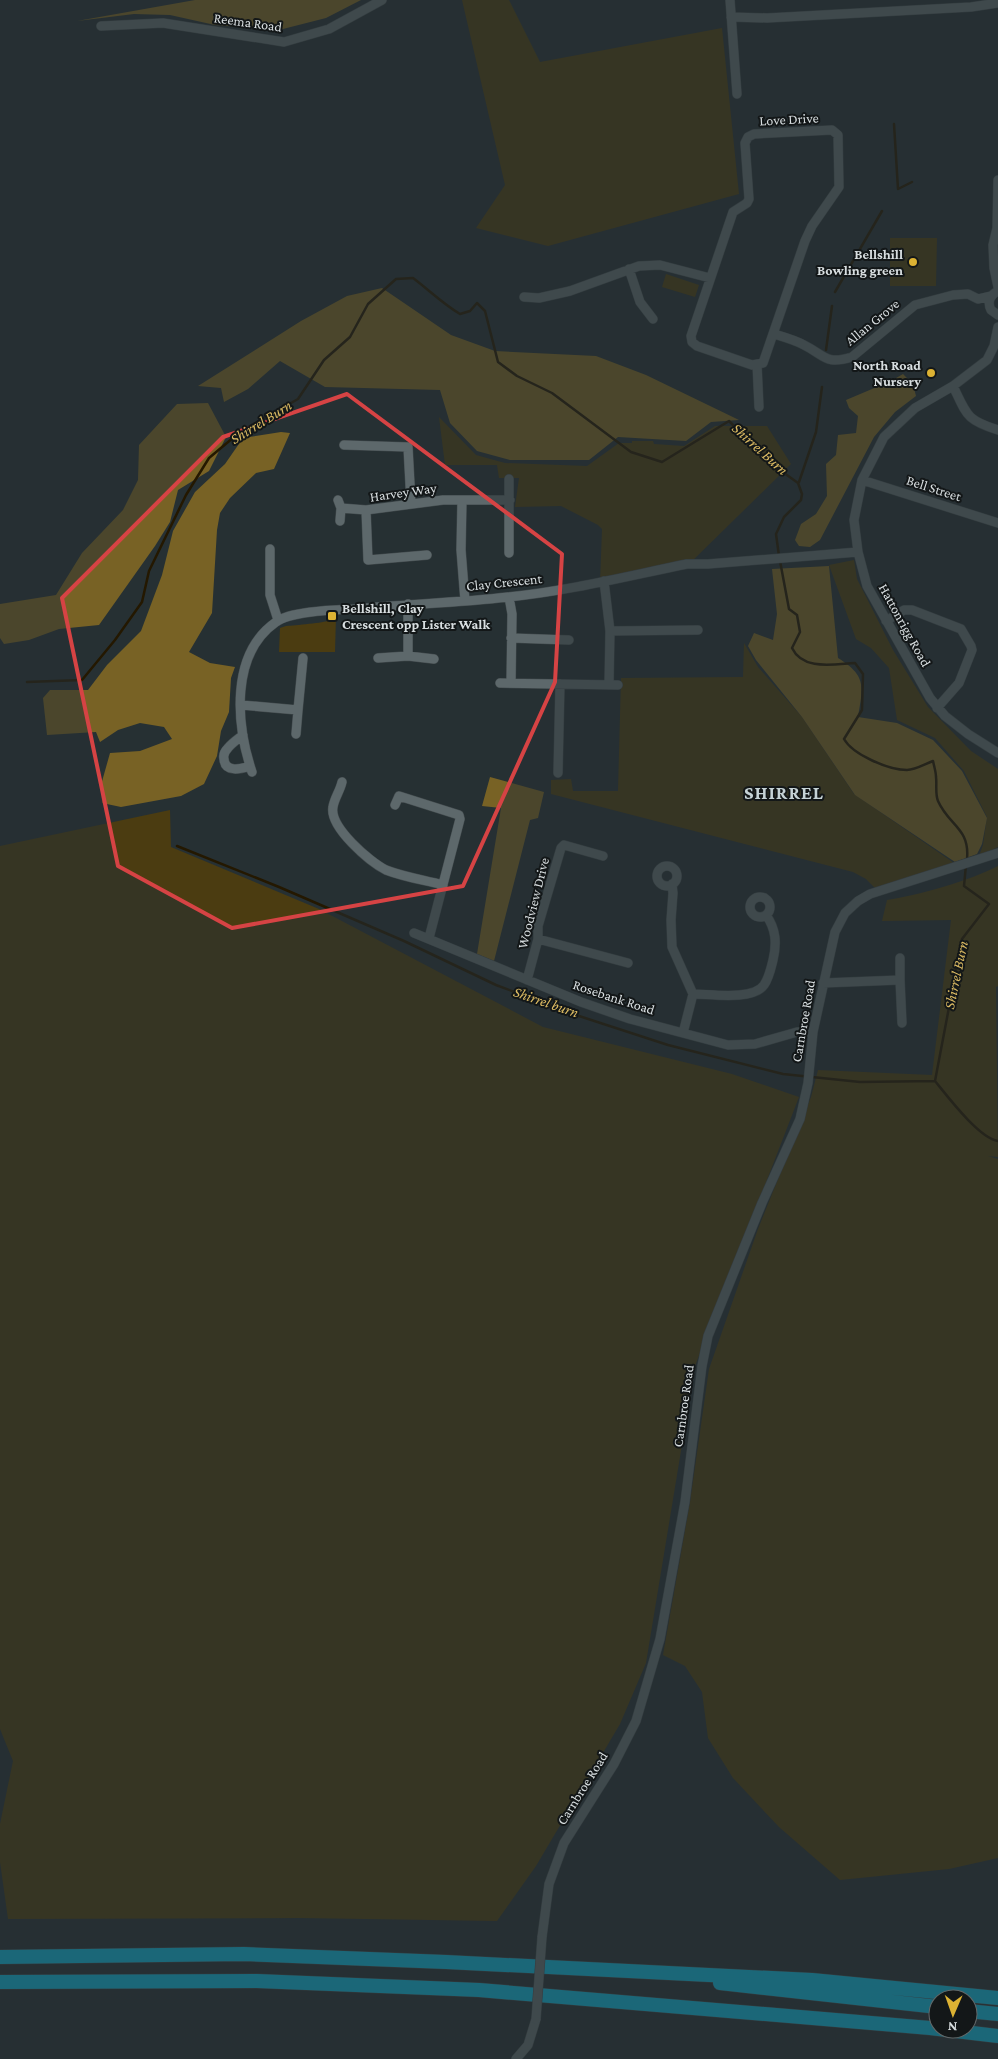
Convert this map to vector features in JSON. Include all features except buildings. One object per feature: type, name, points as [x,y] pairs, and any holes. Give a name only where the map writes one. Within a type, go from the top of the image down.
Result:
[{"type":"highway","points":[[0,1957],[244,1954],[812,1980],[998,1998]]},
{"type":"highway","points":[[602,1970],[928,2006]]},
{"type":"highway","points":[[0,1982],[257,1981],[479,1990],[928,2028]]},
{"type":"highway","points":[[978,2012],[998,2014]]},
{"type":"highway","points":[[978,2034],[998,2036]]},
{"type":"highway","points":[[978,2039],[998,2043]]},
{"type":"street","name":"Reema Road","points":[[101,26],[162,23],[284,42],[329,29],[382,0]]},
{"type":"street","points":[[730,0],[737,94]]},
{"type":"street","points":[[730,17],[796,17],[972,7],[998,3]]},
{"type":"street","name":"Love Drive","points":[[836,132],[838,135],[839,188],[812,226],[805,241],[774,334],[762,363],[752,365],[696,346],[692,342],[691,336],[734,212],[748,203],[745,143],[748,137],[754,134],[836,132]]},
{"type":"street","points":[[998,180],[998,228],[993,245],[994,268],[998,287]]},
{"type":"street","points":[[524,297],[539,298],[570,291],[639,266],[660,265],[710,278]]},
{"type":"street","points":[[629,269],[640,302],[653,319]]},
{"type":"street","name":"Allan Grove","points":[[774,334],[804,345],[828,360],[840,360],[852,357],[915,305],[953,295],[968,294],[978,299],[994,294]]},
{"type":"street","points":[[994,294],[989,306],[998,315]]},
{"type":"street","name":"Hattonrigg Road","points":[[998,327],[994,346],[987,360],[952,386],[915,408],[884,437],[862,480],[854,520],[858,552],[867,586],[937,708],[968,734],[998,753]]},
{"type":"street","points":[[757,364],[759,407]]},
{"type":"street","points":[[952,386],[967,415],[980,424],[998,430]]},
{"type":"street","points":[[344,445],[408,447],[411,503]]},
{"type":"street","points":[[509,479],[509,553]]},
{"type":"street","name":"Bell Street","points":[[862,480],[998,523]]},
{"type":"street","name":"Harvey Way","points":[[426,555],[368,560],[366,510],[443,500],[510,500]]},
{"type":"street","points":[[462,500],[465,601]]},
{"type":"street","points":[[340,521],[340,504],[366,510]]},
{"type":"street","points":[[270,549],[270,595],[278,620]]},
{"type":"street","name":"Clay Crescent","points":[[243,734],[224,754],[224,763],[229,768],[251,769],[243,734],[241,681],[247,660],[258,637],[278,620],[313,612],[509,597],[604,581],[687,564],[702,565],[767,558],[858,552]]},
{"type":"street","points":[[500,683],[614,684],[604,581]]},
{"type":"street","points":[[509,597],[512,614],[511,683]]},
{"type":"street","points":[[408,604],[408,656]]},
{"type":"street","points":[[886,620],[904,610],[912,610],[962,629],[969,640],[972,650],[959,683],[937,708]]},
{"type":"street","points":[[610,631],[698,630]]},
{"type":"street","points":[[511,638],[569,640]]},
{"type":"street","points":[[378,658],[408,656],[434,659]]},
{"type":"street","points":[[296,734],[303,658]]},
{"type":"street","points":[[558,773],[560,684]]},
{"type":"street","points":[[241,706],[298,710]]},
{"type":"street","points":[[342,782],[339,795],[332,807],[333,816],[347,838],[381,867],[406,876],[443,885]]},
{"type":"street","points":[[395,805],[399,796],[459,815],[460,823],[429,938]]},
{"type":"street","name":"Woodview Drive","points":[[527,980],[538,939],[538,926],[564,845],[603,856]]},
{"type":"street","name":"Carnbroe Road","points":[[516,2059],[528,2045],[536,2019],[542,1938],[549,1884],[564,1843],[614,1764],[636,1721],[660,1639],[684,1502],[702,1366],[708,1336],[762,1203],[800,1119],[808,1084],[813,1032],[835,932],[845,913],[858,901],[870,894],[998,853]]},
{"type":"street","points":[[672,884],[674,893],[670,920],[672,947],[693,994],[683,1033]]},
{"type":"street","points":[[693,994],[742,995],[753,993],[765,985],[776,943],[774,928],[766,915]]},
{"type":"street","name":"Rosebank Road","points":[[414,933],[527,980],[622,1016],[683,1033],[736,1046],[755,1044],[797,1032],[813,1032]]},
{"type":"street","points":[[538,939],[628,963]]},
{"type":"street","points":[[900,958],[902,1023]]},
{"type":"street","points":[[823,983],[900,980]]},
{"type":"highlighted area","points":[[347,394],[562,554],[555,682],[463,886],[232,928],[118,866],[62,598],[223,437]]},
{"type":"shaded area","points":[[195,0],[361,0],[326,18],[279,30],[215,25],[170,15],[134,14],[77,21]]},
{"type":"shaded area","points":[[462,0],[509,0],[540,62],[722,28],[739,194],[548,246],[476,228],[505,185]]},
{"type":"shaded area","name":"Bellshill Bowling green","points":[[890,238],[937,238],[936,286],[890,286]]},
{"type":"shaded area","points":[[666,274],[699,285],[695,297],[662,287]]},
{"type":"shaded area","points":[[382,288],[451,335],[495,351],[596,356],[646,375],[739,420],[711,422],[686,441],[618,437],[589,460],[510,460],[477,451],[450,423],[440,390],[325,387],[280,361],[248,389],[224,402],[221,388],[198,386],[301,321],[347,296]]},
{"type":"shaded area","points":[[903,374],[913,384],[916,396],[895,412],[874,437],[820,540],[810,547],[799,546],[795,540],[801,524],[816,514],[827,496],[826,464],[836,455],[838,435],[856,433],[858,416],[849,408],[846,400]]},
{"type":"shaded area","points":[[208,403],[226,437],[209,471],[178,490],[170,522],[99,625],[59,629],[29,640],[4,644],[0,638],[0,604],[56,595],[82,553],[123,510],[138,480],[139,445],[177,404]]},
{"type":"shaded area","points":[[439,417],[476,455],[505,463],[587,466],[619,443],[653,441],[654,444],[684,446],[715,426],[767,426],[791,464],[686,567],[600,583],[602,529],[598,525],[561,506],[515,507],[519,478],[499,478],[497,465],[445,465]]},
{"type":"shaded area","points":[[281,432],[290,433],[274,469],[256,473],[230,498],[220,513],[217,530],[212,613],[189,652],[210,663],[235,667],[231,678],[229,712],[221,731],[217,756],[204,784],[181,796],[121,807],[102,803],[101,785],[110,753],[140,751],[172,739],[164,727],[140,723],[118,730],[100,742],[96,732],[47,735],[43,698],[50,690],[88,690],[107,665],[141,631],[162,575],[173,531],[195,492],[225,464],[243,438]]},
{"type":"shaded area","points":[[854,560],[857,579],[893,650],[928,707],[971,751],[998,769],[998,847],[979,856],[983,845],[987,817],[964,771],[935,738],[897,720],[889,668],[871,648],[856,639],[829,565]]},
{"type":"shaded area","points":[[829,566],[838,658],[854,670],[861,683],[862,689],[858,717],[897,723],[933,740],[962,771],[987,818],[982,844],[977,854],[955,862],[855,795],[802,717],[756,660],[748,646],[754,633],[773,640],[777,614],[772,569]]},
{"type":"shaded area","points":[[336,617],[335,652],[279,652],[280,628],[324,622]]},
{"type":"shaded area","points":[[744,643],[758,667],[802,717],[854,794],[954,863],[875,888],[866,879],[853,872],[551,794],[551,780],[571,779],[573,791],[618,791],[621,678],[743,677]]},
{"type":"shaded area","points":[[490,777],[544,792],[538,818],[530,820],[494,961],[477,954],[501,808],[482,806]]},
{"type":"shaded area","points":[[170,810],[171,847],[319,909],[543,1027],[732,1074],[799,1097],[695,1366],[646,1663],[620,1724],[536,1866],[497,1921],[299,1918],[8,1919],[0,1862],[0,1824],[13,1761],[0,1729],[0,846]]},
{"type":"shaded area","points":[[998,866],[998,986],[996,987],[998,1157],[988,1156],[998,1159],[998,1858],[949,1869],[840,1880],[779,1827],[733,1778],[708,1738],[702,1692],[685,1666],[663,1655],[690,1502],[709,1369],[758,1229],[811,1097],[818,1070],[932,1075],[951,920],[882,921],[887,900],[944,887]]},
{"type":"waterway","points":[[894,124],[898,189],[912,182]]},
{"type":"waterway","points":[[835,292],[882,211]]},
{"type":"waterway","name":"Shirrel Burn","points":[[27,682],[82,680],[115,640],[142,602],[149,571],[186,495],[209,458],[240,432],[298,399],[324,360],[350,337],[368,304],[396,279],[413,278],[460,314],[470,311],[477,303],[485,311],[498,362],[517,376],[552,393],[631,452],[662,462],[729,421],[773,465],[798,483],[802,494],[801,500],[784,517],[776,534],[779,556]]},
{"type":"waterway","points":[[826,350],[832,306]]},
{"type":"waterway","points":[[799,482],[816,432],[822,387]]},
{"type":"waterway","name":"Shirrel Burn","points":[[780,561],[789,609],[797,615],[800,632],[792,648],[797,655],[811,663],[829,665],[855,663],[863,674],[862,710],[844,739],[855,751],[863,756],[899,769],[910,770],[933,761],[938,801],[962,834],[967,849],[967,859]]},
{"type":"waterway","name":"Shirrel burn","points":[[177,846],[279,887],[404,941],[496,985],[576,1015],[668,1045],[783,1074],[860,1082],[935,1081]]},
{"type":"waterway","name":"Shirrel Burn","points":[[966,865],[964,886],[989,904],[962,939],[935,1081],[973,1125],[982,1133],[998,1141]]},
{"type":"place","name":"Bellshill Bowling green","points":[[913,262]]},
{"type":"place","name":"North Road Nursery","points":[[931,373]]},
{"type":"place","name":"Bellshill, Clay Crescent opp Lister Walk","points":[[332,616]]},
{"type":"district","name":"SHIRREL","points":[[784,792]]}]
